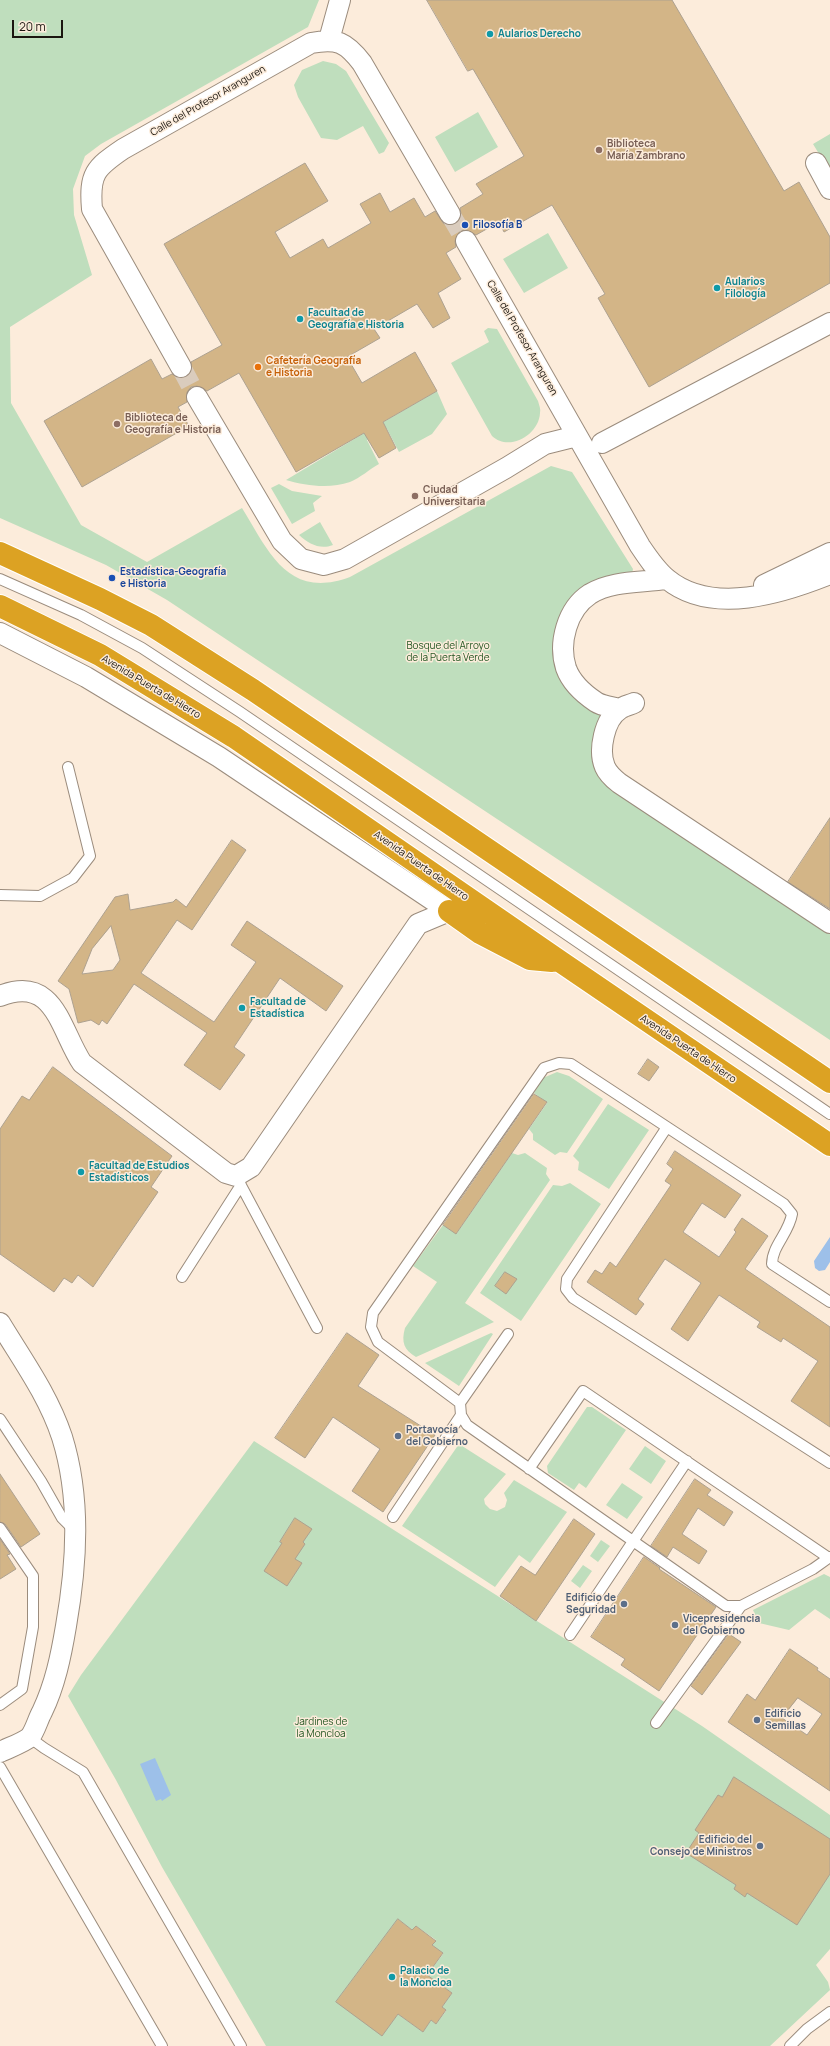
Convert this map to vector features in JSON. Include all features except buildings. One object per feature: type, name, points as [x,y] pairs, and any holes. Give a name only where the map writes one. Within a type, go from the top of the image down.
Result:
[{"type":"highway","points":[[0,553],[100,599],[170,638],[253,690],[830,1082]]},
{"type":"highway","name":"Avenida Puerta de Hierro","points":[[0,606],[100,655],[234,737],[830,1145]]},
{"type":"highway","points":[[449,911],[480,933],[530,959],[561,962]]},
{"type":"highway","points":[[799,1060],[826,1068],[830,1071]]},
{"type":"street","points":[[340,0],[329,40],[342,43],[352,50],[362,63],[450,214]]},
{"type":"street","name":"Calle del Profesor Aranguren","points":[[181,367],[92,209],[90,188],[96,171],[106,160],[124,149],[283,58],[311,43],[329,40]]},
{"type":"street","points":[[816,163],[830,189]]},
{"type":"street","name":"Calle del Profesor Aranguren","points":[[466,241],[640,546],[667,579],[694,593],[716,598],[743,598],[767,594],[809,582],[830,574]]},
{"type":"street","points":[[602,443],[830,323]]},
{"type":"street","points":[[197,397],[246,483],[282,541],[302,559],[324,565],[345,559],[506,468],[545,444],[577,436]]},
{"type":"street","name":"Calle del Profesor Aranguren","points":[[716,598],[754,589],[830,553]]},
{"type":"street","points":[[667,579],[620,584],[602,588],[589,595],[576,607],[569,619],[564,633],[566,668],[585,694],[597,704],[627,706],[612,718],[602,739],[603,759],[609,775],[830,923]]},
{"type":"street","points":[[0,633],[86,677],[219,757],[449,911]]},
{"type":"street","points":[[410,885],[417,906],[418,924]]},
{"type":"street","points":[[0,996],[20,991],[34,993],[52,1005],[63,1025],[72,1048],[82,1063],[226,1173],[239,1181],[251,1167],[418,924],[449,911]]},
{"type":"street","points":[[0,1323],[37,1381],[52,1409],[69,1464],[74,1499],[75,1532],[75,1565],[62,1651],[52,1691],[29,1737],[0,1752]]},
{"type":"lane","points":[[0,579],[81,615],[128,641],[240,712],[830,1114]]},
{"type":"lane","points":[[0,895],[40,896],[73,878],[90,856],[68,767]]},
{"type":"lane","points":[[460,1403],[378,1342],[371,1327],[373,1313],[544,1068],[559,1063],[571,1064],[784,1204],[792,1214],[791,1224],[772,1255],[772,1264],[830,1302]]},
{"type":"lane","points":[[667,1127],[567,1278],[566,1289],[573,1298],[830,1463]]},
{"type":"lane","points":[[182,1277],[239,1181]]},
{"type":"lane","points":[[239,1181],[317,1328]]},
{"type":"lane","points":[[508,1334],[460,1403],[461,1414],[468,1425],[726,1606],[741,1606]]},
{"type":"lane","points":[[530,1469],[583,1391],[830,1557],[813,1569],[741,1606],[656,1723]]},
{"type":"lane","points":[[393,1517],[461,1414]]},
{"type":"lane","points":[[0,1419],[41,1481],[62,1518],[75,1532]]},
{"type":"lane","points":[[570,1635],[687,1461]]},
{"type":"lane","points":[[0,1528],[33,1576],[33,1627],[22,1689],[0,1705]]},
{"type":"lane","points":[[29,1737],[83,1772],[241,2046]]},
{"type":"lane","points":[[0,1768],[162,2046]]},
{"type":"lane","points":[[790,2046],[807,2029],[830,2012]]},
{"type":"green space","name":"Bosque del Arroyo de la Puerta Verde","points":[[0,0],[319,0],[308,27],[101,144],[85,156],[73,189],[74,215],[92,275],[10,327],[11,403],[81,525],[147,562],[242,508],[262,541],[283,568],[296,577],[311,582],[329,582],[350,577],[551,466],[572,472],[633,569],[632,574],[588,591],[560,664],[608,714],[600,725],[619,794],[830,933],[830,1040],[167,600],[106,565],[0,518]]},
{"type":"green space","points":[[323,61],[336,64],[346,71],[389,143],[384,152],[379,154],[363,126],[337,140],[321,138],[298,97],[294,85],[302,70]]},
{"type":"green space","points":[[478,112],[498,147],[455,172],[435,137]]},
{"type":"green space","points":[[830,134],[830,172],[813,144]]},
{"type":"green space","points":[[548,233],[568,268],[524,293],[503,259]]},
{"type":"green space","points":[[488,328],[497,329],[540,407],[538,421],[534,428],[522,439],[514,442],[499,441],[492,436],[451,363],[489,342],[484,331]]},
{"type":"green space","points":[[437,391],[447,414],[432,434],[399,452],[387,429],[380,424]]},
{"type":"green space","points":[[366,432],[370,438],[367,440],[379,464],[357,478],[350,482],[326,486],[302,484],[286,480]]},
{"type":"green space","points":[[279,484],[292,491],[322,496],[313,503],[315,511],[292,524],[271,488]]},
{"type":"green space","points":[[320,522],[333,545],[324,547],[315,545],[299,535]]},
{"type":"green space","points":[[557,1072],[569,1076],[603,1099],[567,1153],[560,1152],[555,1155],[533,1140],[533,1134],[529,1129],[547,1103],[534,1093],[543,1078]]},
{"type":"green space","points":[[608,1104],[649,1130],[609,1189],[578,1170],[579,1162],[573,1156]]},
{"type":"green space","points":[[512,1153],[518,1155],[525,1153],[547,1168],[546,1174],[550,1180],[465,1303],[494,1322],[416,1357],[404,1345],[403,1337],[405,1328],[437,1282],[413,1266],[443,1225],[457,1233]]},
{"type":"green space","points":[[570,1183],[601,1204],[521,1321],[480,1293],[553,1185],[562,1186]]},
{"type":"green space","points":[[491,1333],[493,1334],[459,1386],[425,1363]]},
{"type":"green space","points":[[587,1407],[592,1407],[626,1430],[586,1488],[579,1483],[574,1490],[548,1473],[547,1466]]},
{"type":"green space","name":"Jardines de la Moncloa","points":[[254,1441],[702,1726],[830,1815],[830,1949],[816,1965],[828,1982],[830,1990],[770,2046],[266,2046],[162,1867],[116,1780],[68,1696],[81,1675]],"holes":[[[398,1919],[412,1930],[416,1926],[436,1940],[432,1945],[443,1954],[427,1975],[452,1993],[442,2007],[446,2011],[436,2024],[431,2020],[423,2032],[398,2014],[382,2035]]]},
{"type":"green space","points":[[459,1444],[506,1474],[484,1499],[485,1504],[490,1509],[497,1511],[505,1507],[507,1500],[504,1493],[514,1480],[567,1512],[530,1563],[519,1555],[495,1587],[402,1526]]},
{"type":"green space","points":[[645,1446],[666,1461],[651,1484],[629,1469]]},
{"type":"green space","points":[[622,1483],[643,1497],[627,1519],[606,1505]]},
{"type":"green space","points":[[601,1540],[610,1546],[598,1562],[590,1556]]},
{"type":"green space","points":[[583,1565],[592,1571],[580,1588],[571,1581]]},
{"type":"green space","points":[[824,1574],[830,1577],[830,1619],[815,1609],[789,1630],[759,1623],[753,1610]]},
{"type":"water","points":[[830,1237],[830,1262],[825,1270],[819,1271],[815,1268],[814,1261]]},
{"type":"water","points":[[155,1758],[171,1795],[162,1801],[161,1799],[156,1801],[140,1764]]},
{"type":"tunnel","points":[[450,214],[466,241]]},
{"type":"tunnel","points":[[181,367],[197,397]]},
{"type":"place","name":"Aularios Derecho","points":[[490,34]]},
{"type":"place","name":"Biblioteca María Zambrano","points":[[599,150]]},
{"type":"place","name":"Filosofía B","points":[[465,225]]},
{"type":"place","name":"Aularios Filología","points":[[717,288]]},
{"type":"place","name":"Facultad de Geografía e Historia","points":[[300,319]]},
{"type":"place","name":"Cafetería Geografía e Historia","points":[[258,367]]},
{"type":"place","name":"Biblioteca de Geografía e Historia","points":[[117,424]]},
{"type":"place","name":"Ciudad Universitaria","points":[[415,496]]},
{"type":"place","name":"Estadística-Geografía e Historia","points":[[112,578]]},
{"type":"place","name":"Facultad de Estadística","points":[[242,1008]]},
{"type":"place","name":"Facultad de Estudios Estadísticos","points":[[81,1172]]},
{"type":"place","name":"Portavocía del Gobierno","points":[[398,1436]]},
{"type":"place","name":"Edificio de Seguridad","points":[[624,1604]]},
{"type":"place","name":"Vicepresidencia del Gobierno","points":[[675,1625]]},
{"type":"place","name":"Edificio Semillas","points":[[757,1720]]},
{"type":"place","name":"Edificio del Consejo de Ministros","points":[[760,1846]]},
{"type":"place","name":"Palacio de la Moncloa","points":[[392,1977]]}]
